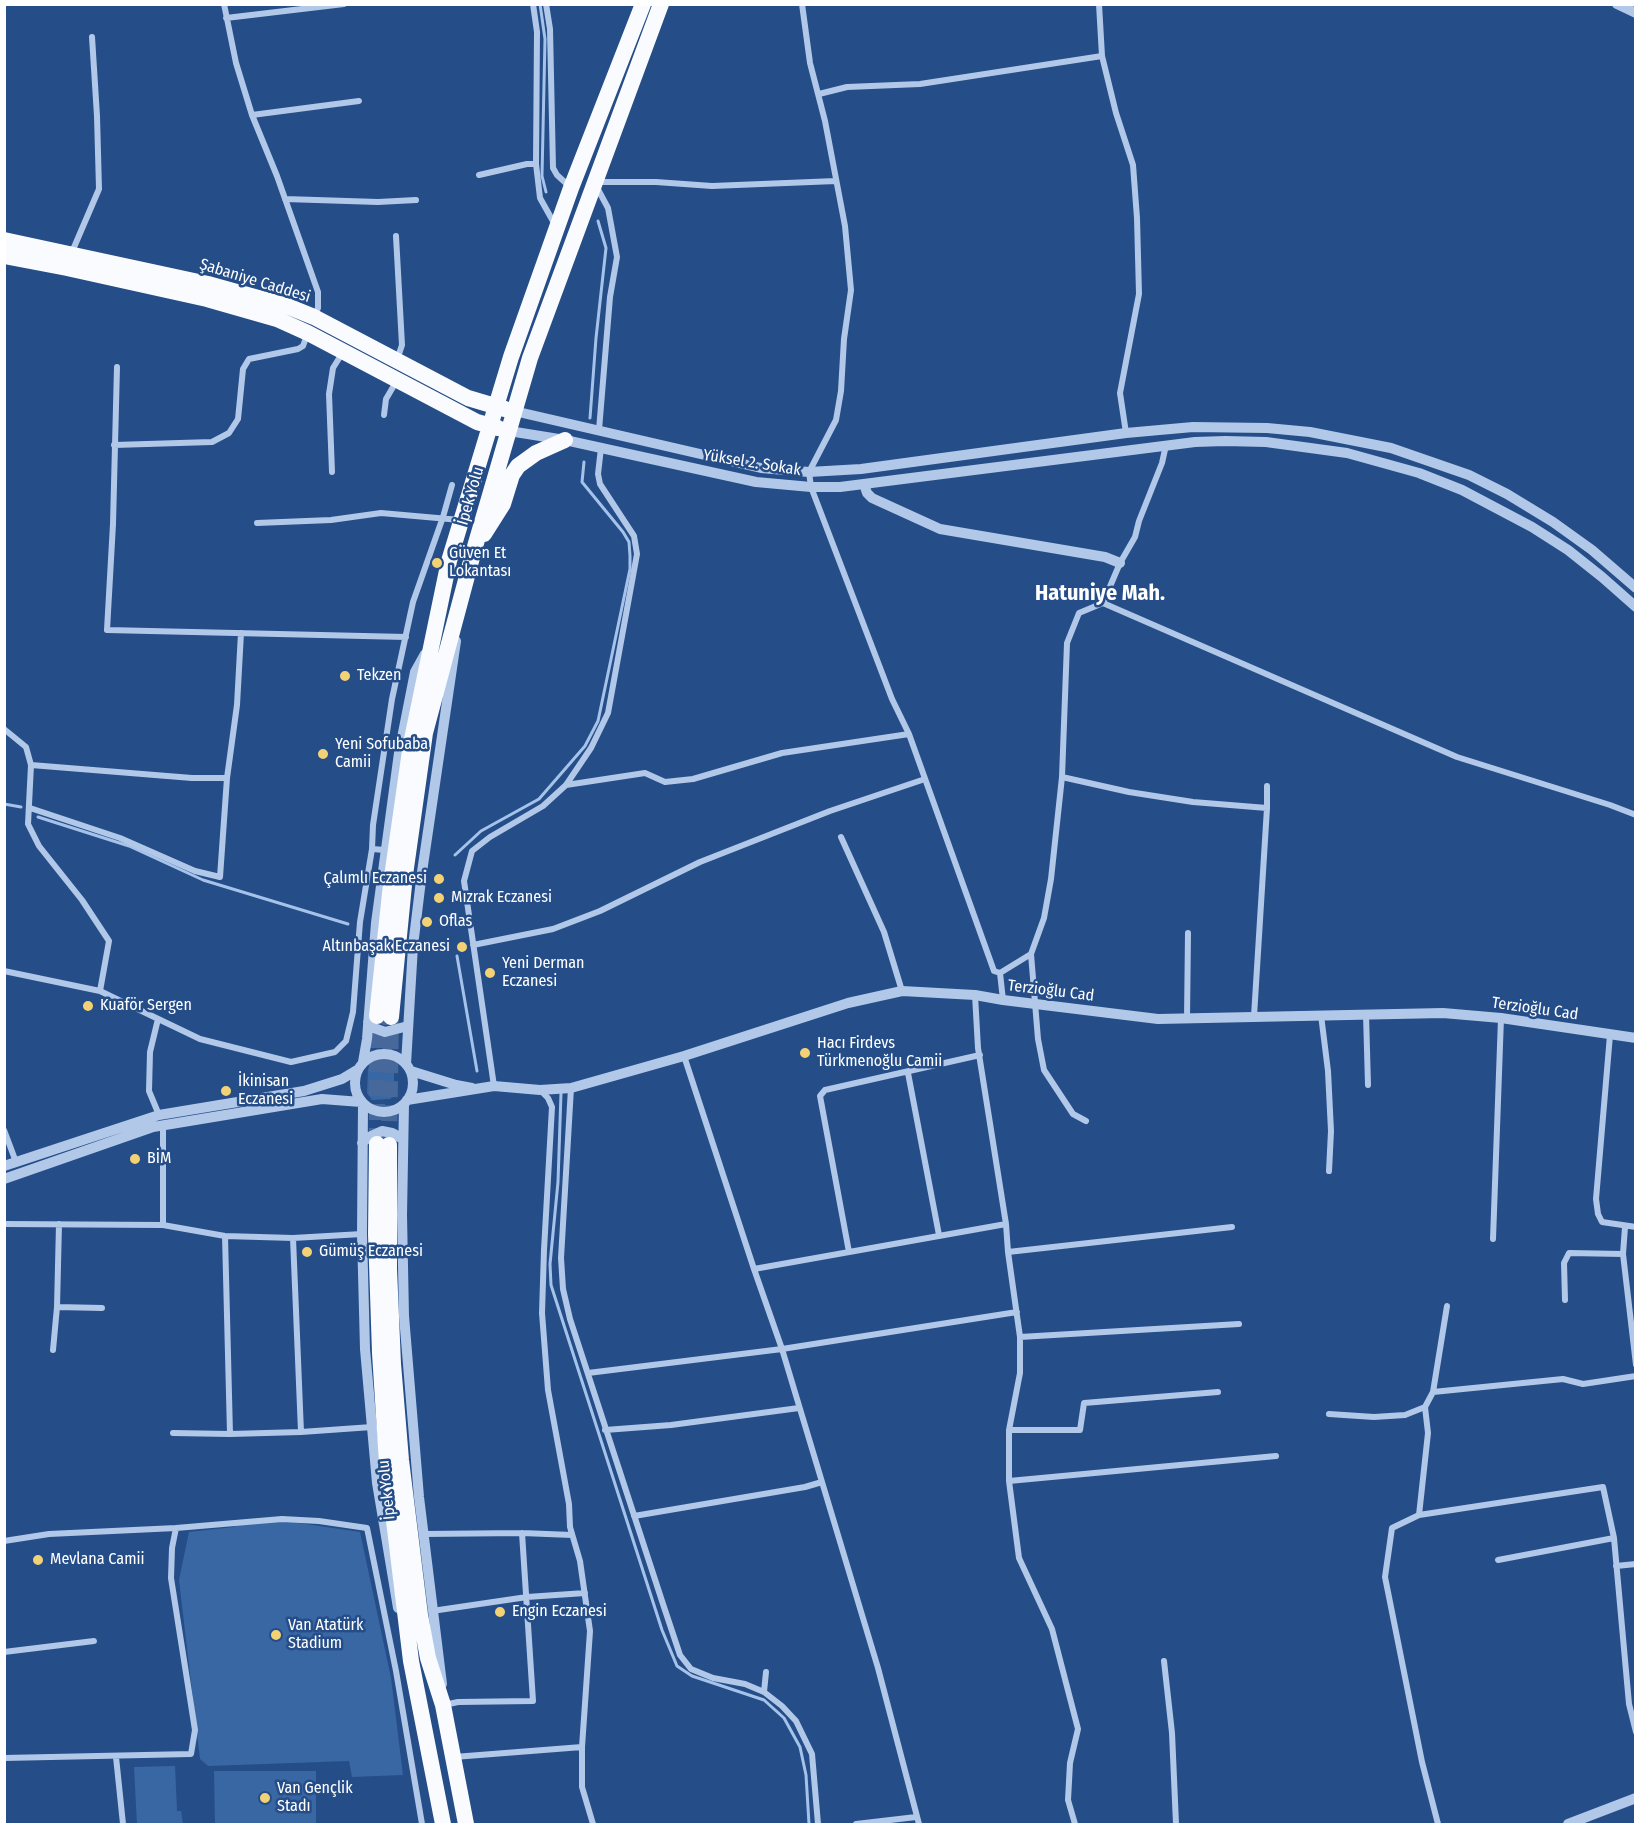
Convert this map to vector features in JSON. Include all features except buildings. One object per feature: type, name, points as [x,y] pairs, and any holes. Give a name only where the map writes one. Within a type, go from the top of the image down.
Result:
[{"type":"highway","name":"İpek Yolu","points":[[379,1018],[391,884],[407,767],[449,561],[511,357],[556,226],[644,4]]},
{"type":"highway","name":"İpek Yolu","points":[[379,1018],[405,875],[425,733],[474,550],[530,358],[661,4]]},
{"type":"highway","name":"Şabaniye Caddesi","points":[[4,240],[72,253],[254,296],[311,325],[397,360],[468,398],[514,411]]},
{"type":"highway","points":[[4,256],[67,267],[207,299],[277,319],[311,325],[343,351],[477,422],[509,431]]},
{"type":"highway","points":[[474,550],[503,504],[512,475],[518,466],[536,453],[566,440]]},
{"type":"highway","name":"İpek Yolu","points":[[382,1143],[376,1234],[384,1425],[411,1661],[442,1824]]},
{"type":"highway","name":"İpek Yolu","points":[[382,1143],[393,1364],[401,1460],[420,1615],[428,1658],[443,1705],[466,1824]]},
{"type":"street","points":[[114,445],[212,442],[229,433],[237,419],[243,369],[249,359],[303,346],[318,308],[318,292],[252,115],[236,63],[224,4]]},
{"type":"street","points":[[226,18],[344,4]]},
{"type":"street","points":[[533,4],[537,63],[536,164],[540,198],[556,226]]},
{"type":"street","points":[[546,4],[550,28],[554,168],[557,176],[571,188]]},
{"type":"street","points":[[802,4],[810,63],[819,94],[845,225],[851,290],[836,420],[809,472],[811,488],[870,645],[909,734],[994,971],[1000,974]]},
{"type":"street","points":[[1099,4],[1102,56],[1132,165],[1137,218],[1138,294],[1120,393],[1126,433]]},
{"type":"street","points":[[1617,4],[1635,13]]},
{"type":"street","points":[[72,253],[99,189],[92,37]]},
{"type":"street","points":[[819,94],[848,87],[920,84],[1102,56]]},
{"type":"street","points":[[252,115],[359,101]]},
{"type":"street","points":[[478,175],[536,164]]},
{"type":"street","points":[[599,430],[610,297],[617,257],[608,208],[594,182],[656,182],[712,186],[836,181]]},
{"type":"street","points":[[285,199],[378,202],[416,200]]},
{"type":"street","points":[[396,236],[402,345],[397,360]]},
{"type":"street","points":[[332,472],[329,394],[333,368],[343,351]]},
{"type":"street","points":[[117,367],[113,525],[107,630],[406,637]]},
{"type":"street","points":[[384,415],[386,399],[398,379]]},
{"type":"street","name":"Yüksel 2. Sokak","points":[[514,411],[760,468],[809,472],[861,469],[1126,433],[1193,428],[1267,428],[1329,435],[1391,448],[1469,475],[1506,494],[1584,544],[1635,588]]},
{"type":"street","name":"Yüksel 2. Sokak","points":[[509,431],[566,440],[756,482],[811,488],[840,487],[1166,445],[1226,441],[1266,442],[1347,453],[1419,473],[1462,490],[1532,526],[1594,570],[1635,607]]},
{"type":"street","points":[[1086,1121],[1073,1114],[1044,1070],[1038,1039],[1032,954],[1044,918],[1062,777],[1066,643],[1079,613],[1103,603],[1120,563],[1135,537],[1162,463],[1166,445]]},
{"type":"street","points":[[494,1086],[464,881],[471,851],[490,837],[543,806],[566,785],[591,748],[608,713],[636,554],[634,536],[600,484],[598,474],[601,448]]},
{"type":"street","points":[[864,484],[867,493],[872,498],[940,529],[1105,557],[1120,563]]},
{"type":"street","points":[[4,971],[100,991],[200,1039],[291,1062],[335,1053],[346,1041],[353,1012],[360,922],[392,699],[412,602],[443,517],[452,485]]},
{"type":"street","points":[[257,523],[331,520],[381,513],[461,520]]},
{"type":"street","points":[[411,1661],[395,1597],[383,1531],[365,1349],[362,1234],[382,1143],[413,1086],[408,1067],[408,1026],[413,946],[462,597]]},
{"type":"street","points":[[1103,603],[1457,757],[1635,815]]},
{"type":"street","points":[[30,808],[120,838],[195,871],[220,877],[227,778],[237,705],[241,633]]},
{"type":"street","points":[[433,638],[415,672],[399,753],[376,923],[379,1018],[354,1086],[382,1143],[404,1316],[408,1386],[432,1611],[440,1658],[443,1705],[458,1702],[533,1701],[522,1533]]},
{"type":"street","points":[[4,729],[26,747],[31,765],[28,825],[39,846],[82,900],[109,941],[100,991]]},
{"type":"street","points":[[566,785],[645,773],[665,782],[693,779],[782,753],[909,734]]},
{"type":"street","points":[[31,765],[181,777],[227,778]]},
{"type":"street","points":[[1062,777],[1129,792],[1193,802],[1267,808]]},
{"type":"street","points":[[473,945],[553,929],[600,911],[700,862],[830,811],[925,779]]},
{"type":"street","points":[[1254,1016],[1268,786]]},
{"type":"street","points":[[841,837],[884,932],[902,991]]},
{"type":"street","points":[[372,849],[385,850]]},
{"type":"street","points":[[1187,1018],[1188,933]]},
{"type":"street","points":[[1000,974],[1032,954]]},
{"type":"street","points":[[1000,974],[1003,1000]]},
{"type":"street","name":"Terzioğlu Cad","points":[[406,1102],[494,1086],[540,1090],[571,1088],[684,1056],[848,1003],[902,991],[975,995],[1158,1019],[1443,1013],[1502,1018],[1635,1038]]},
{"type":"street","points":[[975,995],[980,1055],[1006,1224],[1020,1337],[1020,1373],[1009,1430],[1009,1481],[1019,1558],[1052,1629],[1078,1729],[1070,1763],[1068,1800],[1075,1824]]},
{"type":"street","points":[[1366,1014],[1368,1085]]},
{"type":"street","points":[[1321,1015],[1328,1071],[1331,1131],[1329,1171]]},
{"type":"street","points":[[379,1018],[374,1028],[385,1032],[408,1026]]},
{"type":"street","points":[[1492,1239],[1502,1018]]},
{"type":"street","points":[[158,1019],[150,1052],[149,1091],[161,1120],[163,1225]]},
{"type":"street","points":[[1610,1035],[1596,1199],[1598,1214],[1602,1222],[1635,1227]]},
{"type":"street","points":[[4,1166],[161,1120],[304,1091],[342,1079],[380,1054],[398,1057],[408,1067]]},
{"type":"street","points":[[849,1252],[820,1096],[825,1090],[980,1055]]},
{"type":"street","points":[[684,1056],[782,1349],[878,1668],[918,1821],[856,1824]]},
{"type":"street","name":"Terzioğlu Cad","points":[[408,1067],[456,1085],[475,1088]]},
{"type":"street","points":[[908,1073],[939,1235]]},
{"type":"street","points":[[571,1088],[561,1258],[563,1289],[570,1319],[605,1430],[680,1655],[691,1669],[713,1678],[745,1684],[764,1692],[782,1706],[795,1721],[812,1754],[818,1824]]},
{"type":"street","points":[[540,1090],[548,1098],[552,1107],[544,1250],[543,1324],[548,1390],[569,1504],[572,1535],[580,1562],[590,1631],[582,1747],[582,1787],[593,1824]]},
{"type":"street","points":[[4,1179],[153,1127],[161,1120],[322,1099],[362,1103],[379,1112],[397,1109],[406,1102]]},
{"type":"street","points":[[4,1130],[16,1162]]},
{"type":"street","points":[[4,1224],[163,1225],[225,1236],[293,1238],[362,1234]]},
{"type":"street","points":[[53,1350],[57,1307],[58,1224]]},
{"type":"street","points":[[754,1269],[1006,1224]]},
{"type":"street","points":[[1008,1252],[1232,1227]]},
{"type":"street","points":[[1625,1227],[1623,1254],[1635,1365]]},
{"type":"street","points":[[225,1236],[230,1434]]},
{"type":"street","points":[[293,1238],[301,1432]]},
{"type":"street","points":[[1565,1300],[1564,1263],[1569,1253],[1623,1254]]},
{"type":"street","points":[[1419,1515],[1428,1433],[1425,1407],[1433,1392],[1447,1306]]},
{"type":"street","points":[[57,1307],[102,1308]]},
{"type":"street","points":[[588,1373],[782,1349],[1017,1312]]},
{"type":"street","points":[[1020,1337],[1239,1324]]},
{"type":"street","points":[[1433,1392],[1563,1379],[1583,1384],[1635,1376]]},
{"type":"street","points":[[1009,1430],[1080,1430],[1084,1403],[1218,1392]]},
{"type":"street","points":[[1329,1414],[1374,1417],[1405,1414],[1425,1407]]},
{"type":"street","points":[[605,1430],[671,1425],[799,1408]]},
{"type":"street","points":[[173,1433],[301,1432],[372,1427]]},
{"type":"street","points":[[1009,1481],[1276,1456]]},
{"type":"street","points":[[634,1516],[805,1487],[822,1482]]},
{"type":"street","points":[[1438,1824],[1422,1762],[1385,1577],[1392,1528],[1419,1515],[1603,1487],[1614,1538],[1629,1704],[1635,1732]]},
{"type":"street","points":[[4,1541],[49,1534],[176,1528],[282,1519],[319,1521],[368,1528],[396,1671],[422,1824]]},
{"type":"street","points":[[4,1758],[191,1754],[195,1730],[171,1578],[172,1548],[176,1528]]},
{"type":"street","points":[[424,1534],[572,1535]]},
{"type":"street","points":[[1498,1560],[1614,1538]]},
{"type":"street","points":[[1616,1566],[1635,1564]]},
{"type":"street","points":[[432,1611],[527,1597],[585,1593]]},
{"type":"street","points":[[4,1652],[94,1641]]},
{"type":"street","points":[[1164,1661],[1172,1733],[1176,1824]]},
{"type":"street","points":[[764,1692],[766,1672]]},
{"type":"street","points":[[454,1758],[582,1747]]},
{"type":"street","points":[[116,1757],[123,1824]]},
{"type":"street","points":[[1568,1824],[1635,1798]]},
{"type":"shaded area","points":[[379,1063],[386,1064],[394,1070],[394,1096],[390,1099],[372,1100],[367,1093],[368,1068]]},
{"type":"shaded area","points":[[285,1521],[360,1532],[391,1678],[403,1775],[352,1777],[349,1761],[208,1766],[200,1759],[179,1580],[189,1532],[234,1527],[242,1523]]},
{"type":"shaded area","points":[[175,1766],[177,1811],[181,1811],[183,1824],[137,1824],[134,1767]]},
{"type":"shaded area","name":"Van Gençlik Stadı","points":[[214,1771],[316,1771],[316,1824],[215,1824]]},
{"type":"waterway","points":[[540,4],[545,39],[542,176],[546,192]]},
{"type":"waterway","points":[[590,418],[606,248],[598,221]]},
{"type":"waterway","points":[[455,855],[481,831],[539,799],[585,746],[598,721],[630,569],[630,556],[629,542],[623,532],[582,482],[584,462]]},
{"type":"waterway","points":[[4,804],[21,807]]},
{"type":"waterway","points":[[38,817],[129,846],[203,880],[348,924]]},
{"type":"waterway","points":[[457,956],[477,1071]]},
{"type":"waterway","points":[[561,1093],[558,1182],[550,1264],[551,1285],[662,1630],[677,1666],[692,1676],[764,1700],[784,1718],[800,1747],[806,1775],[809,1824]]},
{"type":"tunnel","points":[[377,1016],[377,1144]]},
{"type":"tunnel","points":[[389,1145],[391,1017]]},
{"type":"place","name":"Güven Et Lokantası","points":[[437,563]]},
{"type":"place","name":"Tekzen","points":[[345,676]]},
{"type":"place","name":"Yeni Sofubaba Camii","points":[[323,754]]},
{"type":"place","name":"Çalımlı Eczanesi","points":[[439,879]]},
{"type":"place","name":"Mızrak Eczanesi","points":[[439,898]]},
{"type":"place","name":"Oflas","points":[[427,922]]},
{"type":"place","name":"Altınbaşak Eczanesi","points":[[462,947]]},
{"type":"place","name":"Yeni Derman Eczanesi","points":[[490,973]]},
{"type":"place","name":"Kuaför Sergen","points":[[88,1006]]},
{"type":"place","name":"Hacı Firdevs Türkmenoğlu Camii","points":[[805,1053]]},
{"type":"place","name":"İkinisan Eczanesi","points":[[226,1091]]},
{"type":"place","name":"BİM","points":[[135,1159]]},
{"type":"place","name":"Gümüş Eczanesi","points":[[307,1252]]},
{"type":"place","name":"Mevlana Camii","points":[[38,1560]]},
{"type":"place","name":"Engin Eczanesi","points":[[500,1612]]},
{"type":"place","name":"Van Atatürk Stadium","points":[[276,1635]]},
{"type":"place","name":"Van Gençlik Stadı","points":[[265,1798]]},
{"type":"district","name":"Hatuniye Mah.","points":[[1100,594]]}]
